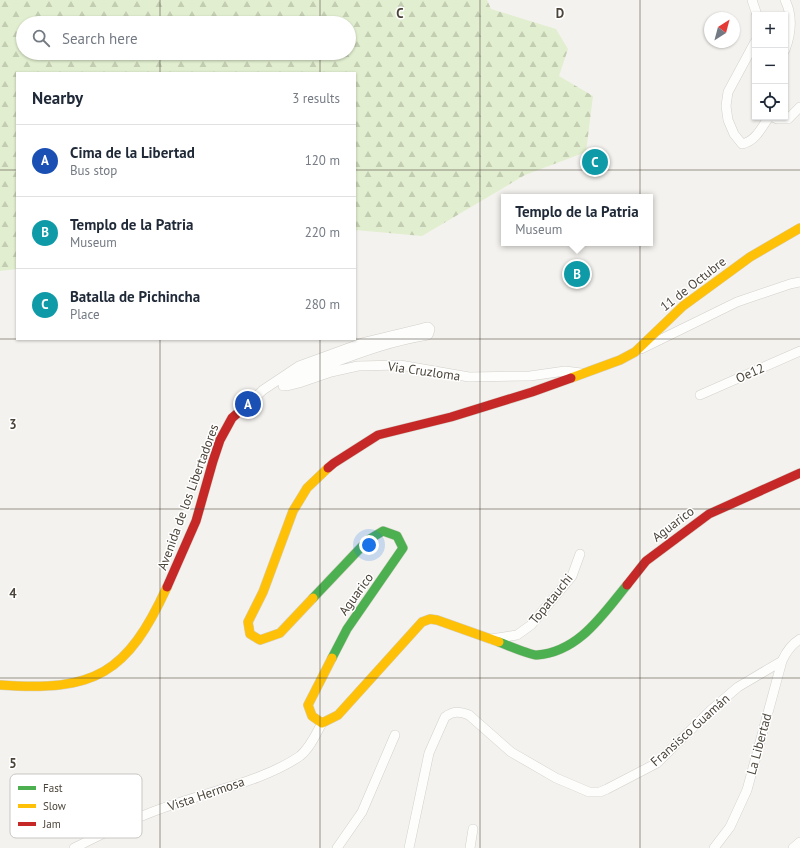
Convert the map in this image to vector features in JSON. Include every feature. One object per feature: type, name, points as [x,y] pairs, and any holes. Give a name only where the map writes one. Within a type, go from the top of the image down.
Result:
[{"type":"street","points":[[752,0],[756,12]]},
{"type":"street","points":[[785,0],[790,10],[789,38],[786,48]]},
{"type":"street","points":[[752,48],[728,92],[726,106],[728,120],[734,134],[742,144],[749,142],[757,136],[766,120]]},
{"type":"street","points":[[788,119],[800,107]]},
{"type":"street","name":"11 de Octubre","points":[[583,373],[620,360],[635,352],[683,306],[750,257],[800,228]]},
{"type":"street","points":[[635,352],[737,302],[800,282]]},
{"type":"street","name":"Avenida de los Libertadores","points":[[0,685],[39,686],[83,681],[100,674],[116,664],[128,652],[160,604],[183,553],[223,434],[231,419],[263,390],[299,366],[365,342],[428,327],[430,329],[430,333],[428,335],[412,337],[382,345],[299,375],[283,386]]},
{"type":"street","name":"Oe12","points":[[700,395],[800,351]]},
{"type":"street","name":"Via Cruzloma","points":[[248,404],[275,388],[299,383],[331,372],[358,366],[400,365],[469,378],[530,376],[565,371],[583,373]]},
{"type":"street","name":"Aguarico","points":[[583,373],[532,392],[458,414],[378,435],[334,463],[307,488],[292,511],[263,592],[248,622],[250,634],[260,640],[280,633],[368,540],[383,531],[397,536],[403,548],[347,629],[308,705],[312,716],[322,723],[338,715],[422,622],[430,619],[437,620],[536,655],[563,649],[578,640],[594,625],[646,561],[700,520],[709,514],[800,473]]},
{"type":"street","name":"Topatauchi","points":[[490,639],[517,635],[531,625],[572,576],[580,554]]},
{"type":"street","name":"La Libertad","points":[[714,848],[730,827],[747,790],[782,661],[786,652],[800,639]]},
{"type":"street","name":"Fransisco Guamán","points":[[409,848],[429,753],[445,717],[449,714],[454,712],[462,712],[468,715],[511,752],[556,778],[589,792],[600,792],[607,790],[657,763],[711,710],[738,687],[782,661]]},
{"type":"street","name":"Vista Hermosa","points":[[142,817],[175,803],[272,772],[301,755],[315,737],[322,723]]},
{"type":"street","points":[[338,848],[362,812],[395,734]]},
{"type":"street","points":[[470,848],[473,829]]},
{"type":"street","name":"Vista Hermosa","points":[[74,848],[94,838]]},
{"type":"street","points":[[793,848],[800,842]]},
{"type":"green space","points":[[0,0],[487,0],[491,9],[556,29],[568,49],[559,76],[593,96],[586,152],[525,175],[422,236],[356,230],[356,72],[16,72],[16,269],[0,271]]},
{"type":"traffic: fast","points":[[313,598],[368,540],[383,531],[397,536],[403,548],[347,629],[332,658]]},
{"type":"traffic: fast","points":[[499,642],[534,655],[552,652],[565,647],[589,630],[627,585]]},
{"type":"traffic: slow","points":[[571,378],[620,360],[635,352],[683,306],[750,257],[800,228]]},
{"type":"traffic: slow","points":[[313,598],[280,633],[260,640],[250,634],[248,622],[263,592],[293,511],[307,488],[328,468]]},
{"type":"traffic: slow","points":[[0,685],[61,685],[84,680],[104,671],[122,658],[137,640],[152,616],[167,587]]},
{"type":"traffic: slow","points":[[332,658],[308,705],[312,716],[322,723],[338,715],[422,622],[430,619],[437,620],[499,642]]},
{"type":"traffic: jam","points":[[328,468],[378,435],[451,417],[532,392],[571,378]]},
{"type":"traffic: jam","points":[[167,587],[196,521],[220,440],[232,418],[248,404]]},
{"type":"traffic: jam","points":[[627,585],[646,561],[709,514],[800,473]]},
{"type":"place","name":"Batalla de Pichincha","points":[[595,162]]},
{"type":"place","name":"Templo de la Patria","points":[[577,274]]},
{"type":"place","name":"Cima de la Libertad","points":[[248,404]]}]
